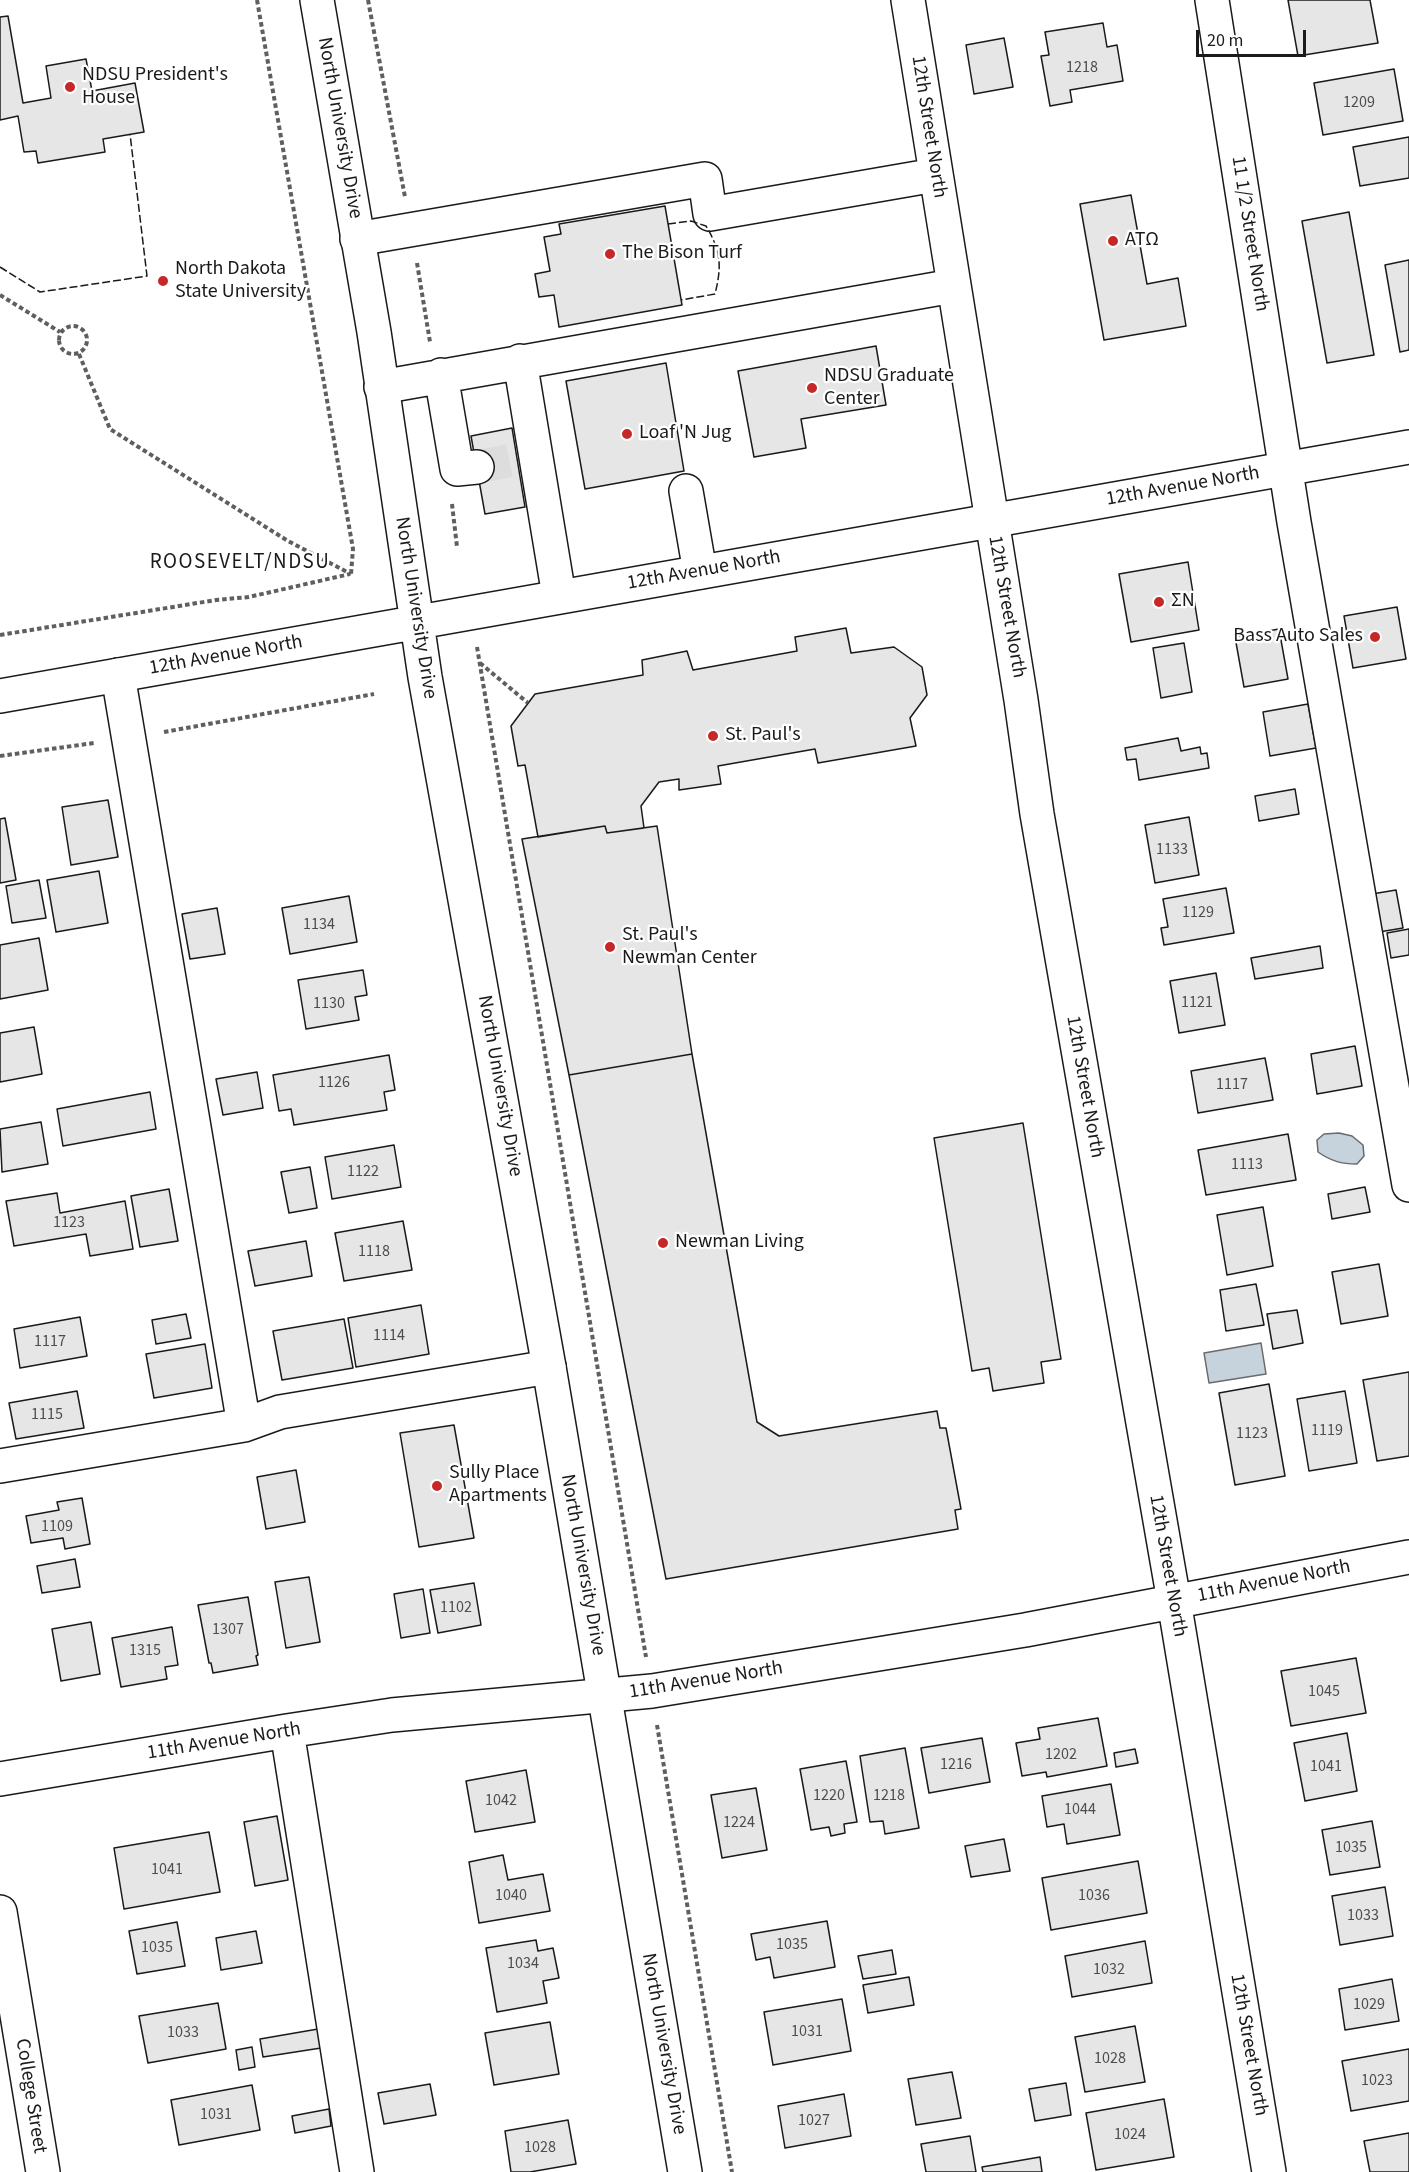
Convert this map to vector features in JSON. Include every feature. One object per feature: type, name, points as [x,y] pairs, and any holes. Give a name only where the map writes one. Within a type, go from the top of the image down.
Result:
[{"type":"street","name":"North University Drive","points":[[317,0],[417,622],[549,1367],[685,2172]]},
{"type":"street","name":"12th Street North","points":[[908,0],[1021,700],[1037,814],[1174,1601],[1269,2172]]},
{"type":"street","name":"11 1/2 Street North","points":[[1212,0],[1294,522],[1409,1185]]},
{"type":"street","points":[[357,239],[705,179],[710,214],[935,175]]},
{"type":"street","points":[[381,387],[953,286]]},
{"type":"street","points":[[520,361],[527,458],[559,596]]},
{"type":"street","points":[[438,376],[457,470],[477,467]]},
{"type":"street","name":"12th Avenue North","points":[[0,696],[1409,447]]},
{"type":"street","points":[[686,491],[700,572]]},
{"type":"street","points":[[118,675],[244,1425]]},
{"type":"street","points":[[0,1466],[244,1425],[280,1412],[549,1367]]},
{"type":"street","name":"11th Avenue North","points":[[0,1779],[392,1715],[652,1691],[1025,1630],[1409,1557]]},
{"type":"street","points":[[287,1731],[357,2172]]},
{"type":"street","name":"College Street","points":[[0,1912],[43,2172]]},
{"type":"path","points":[[257,0],[353,549],[351,574]]},
{"type":"path","points":[[368,0],[438,376]]},
{"type":"path","points":[[0,295],[60,332]]},
{"type":"path","points":[[60,332],[69,326],[80,326],[88,340],[87,346],[79,354]]},
{"type":"path","points":[[60,332],[59,345],[68,353],[79,354]]},
{"type":"path","points":[[79,354],[110,429],[288,541],[351,574]]},
{"type":"path","points":[[451,502],[457,547]]},
{"type":"path","points":[[0,634],[216,600],[249,597],[351,574]]},
{"type":"path","points":[[476,640],[646,1659]]},
{"type":"path","points":[[480,663],[528,703]]},
{"type":"path","points":[[0,756],[129,739],[374,694]]},
{"type":"path","points":[[656,1715],[732,2172]]},
{"type":"shaded area","points":[[1339,1133],[1352,1136],[1363,1145],[1364,1156],[1357,1164],[1336,1161],[1318,1152],[1317,1140],[1324,1134]]},
{"type":"shaded area","points":[[1261,1343],[1266,1374],[1209,1383],[1204,1353]]},
{"type":"building","points":[[1288,0],[1370,0],[1378,43],[1298,56]]},
{"type":"building","name":"NDSU President's House","points":[[8,16],[23,103],[51,98],[46,66],[86,59],[92,91],[135,83],[144,132],[103,139],[105,152],[38,163],[36,151],[24,152],[18,116],[0,120],[0,17]]},
{"type":"building","points":[[1103,23],[1107,47],[1117,45],[1123,81],[1070,90],[1072,102],[1050,106],[1041,56],[1049,55],[1045,32]]},
{"type":"building","points":[[1004,38],[1013,87],[974,94],[966,45]]},
{"type":"building","points":[[1394,69],[1403,121],[1323,135],[1314,83]]},
{"type":"building","points":[[1409,137],[1409,178],[1360,186],[1353,147]]},
{"type":"building","name":"ΑΤΩ","points":[[1131,195],[1147,284],[1178,278],[1186,326],[1104,340],[1080,204]]},
{"type":"building","name":"The Bison Turf","points":[[665,206],[682,305],[559,327],[554,295],[539,297],[535,274],[550,271],[544,237],[561,234],[559,224]]},
{"type":"building","points":[[1349,212],[1374,355],[1327,363],[1302,221]]},
{"type":"building","points":[[1409,260],[1409,350],[1400,352],[1385,265]]},
{"type":"building","name":"NDSU Graduate Center","points":[[876,346],[886,405],[801,419],[806,448],[754,457],[738,371]]},
{"type":"building","name":"Loaf 'N Jug","points":[[666,363],[684,471],[585,489],[566,381]]},
{"type":"building","points":[[512,428],[525,507],[485,514],[471,436]]},
{"type":"building","name":"ΣΝ","points":[[1188,562],[1199,630],[1131,642],[1119,574]]},
{"type":"building","name":"Bass Auto Sales","points":[[1397,607],[1406,659],[1353,668],[1344,616]]},
{"type":"building","name":"St. Paul's","points":[[846,628],[851,653],[894,647],[922,667],[927,695],[910,718],[916,746],[818,763],[815,749],[718,766],[721,784],[679,790],[679,779],[659,782],[641,806],[644,828],[607,833],[605,826],[538,837],[525,765],[518,766],[511,726],[535,694],[643,675],[642,660],[687,651],[693,670],[797,651],[795,637]]},
{"type":"building","points":[[1279,629],[1288,679],[1244,687],[1235,637]]},
{"type":"building","points":[[1184,643],[1192,692],[1161,698],[1153,648]]},
{"type":"building","points":[[1308,704],[1316,748],[1270,756],[1263,712]]},
{"type":"building","points":[[1178,738],[1181,751],[1200,747],[1201,754],[1207,753],[1209,768],[1139,780],[1136,759],[1127,760],[1125,748]]},
{"type":"building","points":[[1295,789],[1299,814],[1259,821],[1255,796]]},
{"type":"building","points":[[108,800],[118,857],[71,865],[62,807]]},
{"type":"building","points":[[1189,817],[1199,875],[1155,883],[1145,825]]},
{"type":"building","points":[[5,818],[16,880],[0,883],[0,819]]},
{"type":"building","name":"St. Paul's Newman Center","points":[[605,826],[607,833],[657,826],[692,1054],[569,1075],[522,839]]},
{"type":"building","points":[[99,871],[108,923],[56,932],[47,880]]},
{"type":"building","points":[[39,880],[46,918],[12,923],[6,886]]},
{"type":"building","points":[[1226,888],[1234,933],[1164,945],[1161,928],[1168,927],[1163,899]]},
{"type":"building","points":[[1396,890],[1403,928],[1379,932],[1372,894]]},
{"type":"building","points":[[349,896],[357,942],[290,954],[282,908]]},
{"type":"building","points":[[217,908],[225,954],[190,959],[182,914]]},
{"type":"building","points":[[1409,929],[1409,955],[1391,958],[1387,933]]},
{"type":"building","points":[[39,938],[48,990],[0,999],[0,945]]},
{"type":"building","points":[[1320,946],[1323,968],[1255,979],[1251,958]]},
{"type":"building","points":[[363,970],[367,995],[355,997],[359,1020],[306,1029],[298,980]]},
{"type":"building","points":[[1216,973],[1225,1025],[1179,1033],[1170,981]]},
{"type":"building","points":[[34,1027],[42,1074],[0,1082],[0,1033]]},
{"type":"building","points":[[1355,1046],[1362,1086],[1317,1094],[1311,1054]]},
{"type":"building","name":"Newman Living","points":[[692,1054],[757,1422],[779,1436],[937,1411],[940,1428],[946,1428],[961,1509],[955,1510],[958,1529],[666,1579],[569,1075]]},
{"type":"building","points":[[389,1055],[395,1090],[384,1092],[387,1110],[294,1125],[291,1109],[279,1111],[273,1075]]},
{"type":"building","points":[[1265,1058],[1273,1100],[1198,1113],[1191,1071]]},
{"type":"building","points":[[257,1072],[263,1108],[223,1115],[216,1079]]},
{"type":"building","points":[[150,1092],[156,1129],[63,1146],[57,1109]]},
{"type":"building","points":[[41,1122],[48,1164],[2,1172],[0,1129]]},
{"type":"building","points":[[1023,1123],[1061,1359],[1041,1362],[1044,1383],[993,1391],[989,1368],[972,1371],[934,1138]]},
{"type":"building","points":[[1288,1134],[1296,1180],[1206,1195],[1198,1150]]},
{"type":"building","points":[[394,1145],[401,1187],[332,1199],[325,1157]]},
{"type":"building","points":[[310,1167],[317,1208],[289,1213],[281,1172]]},
{"type":"building","points":[[1365,1187],[1370,1212],[1332,1219],[1328,1194]]},
{"type":"building","points":[[169,1189],[178,1241],[140,1247],[131,1196]]},
{"type":"building","points":[[57,1193],[60,1213],[125,1201],[133,1249],[90,1256],[86,1234],[14,1246],[6,1201]]},
{"type":"building","points":[[1263,1207],[1273,1266],[1227,1275],[1217,1215]]},
{"type":"building","points":[[403,1221],[412,1270],[344,1281],[335,1233]]},
{"type":"building","points":[[306,1241],[312,1276],[255,1286],[248,1251]]},
{"type":"building","points":[[1379,1264],[1388,1316],[1341,1324],[1332,1272]]},
{"type":"building","points":[[1256,1284],[1264,1325],[1226,1331],[1220,1290]]},
{"type":"building","points":[[421,1305],[429,1354],[356,1367],[348,1318]]},
{"type":"building","points":[[1297,1310],[1303,1343],[1273,1349],[1267,1314]]},
{"type":"building","points":[[186,1314],[191,1338],[156,1344],[152,1320]]},
{"type":"building","points":[[80,1317],[87,1356],[20,1368],[14,1329]]},
{"type":"building","points":[[344,1319],[353,1368],[282,1380],[273,1331]]},
{"type":"building","points":[[205,1344],[212,1388],[154,1398],[146,1354]]},
{"type":"building","points":[[1409,1372],[1409,1456],[1377,1461],[1363,1380]]},
{"type":"building","points":[[1269,1384],[1285,1476],[1235,1485],[1219,1393]]},
{"type":"building","points":[[77,1391],[84,1428],[16,1439],[9,1403]]},
{"type":"building","points":[[1345,1391],[1357,1463],[1309,1471],[1297,1399]]},
{"type":"building","name":"Sully Place Apartments","points":[[454,1425],[474,1538],[419,1547],[400,1433]]},
{"type":"building","points":[[296,1470],[305,1522],[266,1529],[257,1477]]},
{"type":"building","points":[[82,1498],[90,1544],[65,1549],[63,1538],[31,1543],[26,1516],[59,1510],[57,1502]]},
{"type":"building","points":[[75,1559],[80,1587],[42,1593],[37,1566]]},
{"type":"building","points":[[309,1577],[320,1642],[286,1648],[275,1582]]},
{"type":"building","points":[[474,1583],[481,1625],[438,1633],[430,1590]]},
{"type":"building","points":[[423,1589],[430,1633],[401,1638],[394,1594]]},
{"type":"building","points":[[248,1597],[258,1665],[213,1673],[198,1605]]},
{"type":"building","points":[[91,1622],[100,1674],[61,1681],[52,1629]]},
{"type":"building","points":[[172,1627],[178,1665],[165,1667],[167,1679],[121,1687],[112,1638]]},
{"type":"building","points":[[1356,1658],[1366,1713],[1291,1726],[1281,1671]]},
{"type":"building","points":[[1098,1718],[1107,1766],[1047,1777],[1046,1772],[1022,1776],[1016,1743],[1040,1739],[1038,1728]]},
{"type":"building","points":[[1347,1733],[1357,1791],[1305,1801],[1294,1743]]},
{"type":"building","points":[[982,1738],[990,1782],[929,1793],[921,1748]]},
{"type":"building","points":[[905,1748],[919,1828],[885,1834],[883,1821],[870,1822],[860,1756]]},
{"type":"building","points":[[1135,1749],[1138,1763],[1116,1767],[1114,1753]]},
{"type":"building","points":[[846,1761],[857,1822],[844,1824],[845,1833],[831,1836],[829,1827],[811,1830],[800,1769]]},
{"type":"building","points":[[526,1770],[535,1822],[475,1832],[466,1781]]},
{"type":"building","points":[[1111,1784],[1120,1835],[1067,1844],[1064,1824],[1047,1827],[1042,1796]]},
{"type":"building","points":[[756,1788],[767,1850],[722,1858],[711,1795]]},
{"type":"building","points":[[277,1816],[288,1880],[255,1886],[244,1822]]},
{"type":"building","points":[[1372,1821],[1380,1867],[1330,1875],[1322,1830]]},
{"type":"building","points":[[209,1832],[220,1892],[124,1909],[114,1848]]},
{"type":"building","points":[[1004,1839],[1010,1871],[971,1877],[965,1846]]},
{"type":"building","points":[[503,1855],[508,1880],[543,1874],[550,1911],[479,1923],[469,1862]]},
{"type":"building","points":[[1138,1861],[1147,1913],[1051,1930],[1042,1878]]},
{"type":"building","points":[[1385,1887],[1393,1936],[1340,1945],[1332,1896]]},
{"type":"building","points":[[827,1921],[835,1967],[774,1978],[770,1957],[756,1960],[751,1934]]},
{"type":"building","points":[[177,1922],[185,1966],[137,1974],[129,1931]]},
{"type":"building","points":[[256,1931],[262,1963],[221,1970],[216,1938]]},
{"type":"building","points":[[536,1940],[538,1951],[553,1948],[559,1978],[543,1981],[547,2003],[497,2012],[486,1948]]},
{"type":"building","points":[[1145,1941],[1152,1983],[1072,1997],[1065,1956]]},
{"type":"building","points":[[892,1950],[896,1974],[863,1979],[858,1956]]},
{"type":"building","points":[[909,1977],[914,2005],[868,2013],[863,1985]]},
{"type":"building","points":[[1392,1979],[1399,2021],[1345,2030],[1339,1989]]},
{"type":"building","points":[[842,1999],[851,2051],[773,2065],[764,2012]]},
{"type":"building","points":[[218,2003],[226,2049],[148,2063],[139,2016]]},
{"type":"building","points":[[550,2022],[559,2074],[494,2085],[485,2033]]},
{"type":"building","points":[[1135,2026],[1145,2082],[1085,2092],[1075,2037]]},
{"type":"building","points":[[318,2029],[321,2048],[263,2057],[260,2039]]},
{"type":"building","points":[[252,2047],[255,2067],[239,2070],[236,2050]]},
{"type":"building","points":[[1409,2049],[1409,2101],[1351,2111],[1342,2061]]},
{"type":"building","points":[[952,2072],[961,2118],[916,2125],[908,2079]]},
{"type":"building","points":[[1066,2083],[1071,2115],[1035,2121],[1029,2089]]},
{"type":"building","points":[[430,2084],[436,2115],[384,2124],[378,2093]]},
{"type":"building","points":[[252,2085],[260,2130],[179,2145],[171,2100]]},
{"type":"building","points":[[844,2094],[851,2136],[785,2148],[778,2106]]},
{"type":"building","points":[[1164,2099],[1174,2157],[1096,2170],[1086,2113]]},
{"type":"building","points":[[329,2109],[331,2126],[295,2133],[292,2116]]},
{"type":"building","points":[[568,2120],[576,2164],[530,2172],[511,2172],[505,2131]]},
{"type":"building","points":[[1409,2133],[1409,2172],[1370,2172],[1364,2141]]},
{"type":"building","points":[[970,2136],[976,2172],[926,2172],[921,2144]]},
{"type":"building","points":[[1040,2157],[1042,2172],[983,2172],[982,2167]]},
{"type":"tunnel","points":[[477,467],[517,459]]},
{"type":"fence","points":[[0,267],[40,292],[147,276],[130,134]]},
{"type":"fence","points":[[668,224],[691,221],[706,226],[715,243],[719,259],[719,275],[715,294],[681,300]]},
{"type":"place","name":"NDSU President's House","points":[[70,87]]},
{"type":"place","name":"ΑΤΩ","points":[[1113,241]]},
{"type":"place","name":"The Bison Turf","points":[[610,254]]},
{"type":"place","name":"North Dakota State University","points":[[163,281]]},
{"type":"place","name":"NDSU Graduate Center","points":[[812,388]]},
{"type":"place","name":"Loaf 'N Jug","points":[[627,434]]},
{"type":"place","name":"ΣΝ","points":[[1159,602]]},
{"type":"place","name":"Bass Auto Sales","points":[[1375,637]]},
{"type":"place","name":"St. Paul's","points":[[713,736]]},
{"type":"place","name":"St. Paul's Newman Center","points":[[610,947]]},
{"type":"place","name":"Newman Living","points":[[663,1243]]},
{"type":"place","name":"Sully Place Apartments","points":[[437,1486]]},
{"type":"district","name":"ROOSEVELT/NDSU","points":[[240,563]]}]
